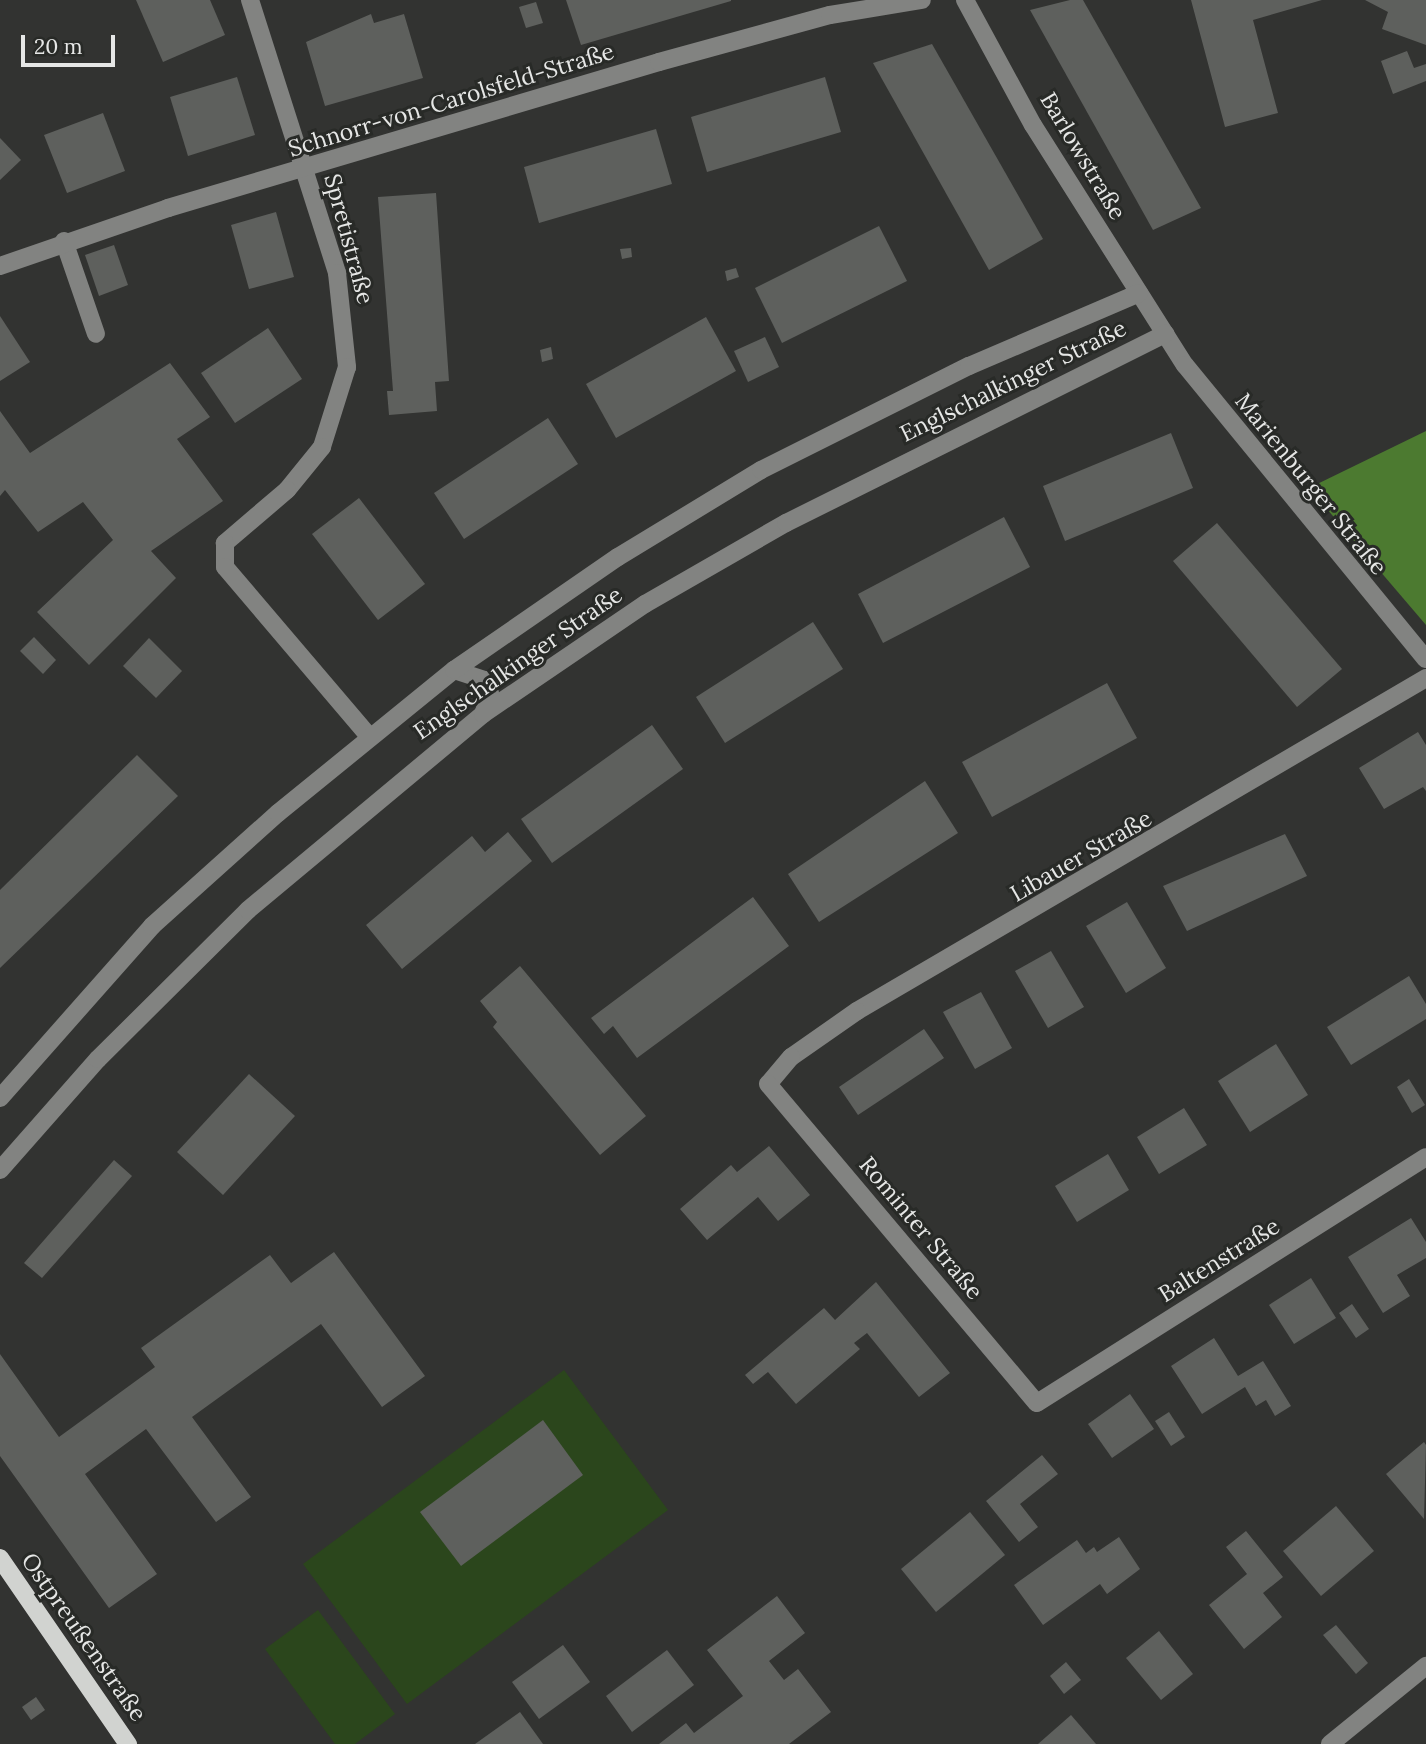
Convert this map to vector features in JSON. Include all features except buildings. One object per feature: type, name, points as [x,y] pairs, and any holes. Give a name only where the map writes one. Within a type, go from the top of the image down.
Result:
[{"type":"main road","name":"Ostpreußenstraße","points":[[0,1558],[128,1744]]},
{"type":"street","name":"Spretistraße","points":[[250,0],[337,273],[347,367],[322,447],[287,490],[225,543],[225,567],[369,736]]},
{"type":"street","points":[[830,15],[847,0]]},
{"type":"street","name":"Schnorr-von-Carolsfeld-Straße","points":[[0,266],[64,241],[830,15],[922,0]]},
{"type":"street","name":"Barlowstraße","points":[[965,0],[1033,125],[1165,334]]},
{"type":"street","points":[[64,241],[96,334]]},
{"type":"street","name":"Englschalkinger Straße","points":[[0,1098],[152,926],[369,736],[454,670],[618,556],[761,470],[969,366],[1139,293]]},
{"type":"street","name":"Englschalkinger Straße","points":[[0,1170],[98,1059],[239,918],[483,713],[645,604],[786,523],[1165,334]]},
{"type":"street","name":"Marienburger Straße","points":[[1165,334],[1278,486],[1426,659]]},
{"type":"street","points":[[454,670],[485,680],[490,694],[483,713]]},
{"type":"street","name":"Libauer Straße","points":[[768,1084],[791,1057],[857,1011],[1426,678]]},
{"type":"street","name":"Rominter Straße","points":[[768,1084],[1037,1403]]},
{"type":"street","name":"Baltenstraße","points":[[1037,1403],[1426,1157]]},
{"type":"street","points":[[1330,1744],[1426,1666]]},
{"type":"green space","points":[[1426,431],[1426,625],[1309,488]]},
{"type":"green space","points":[[564,1370],[668,1510],[407,1704],[303,1564]]},
{"type":"green space","points":[[318,1610],[395,1714],[355,1744],[335,1744],[265,1649]]}]
